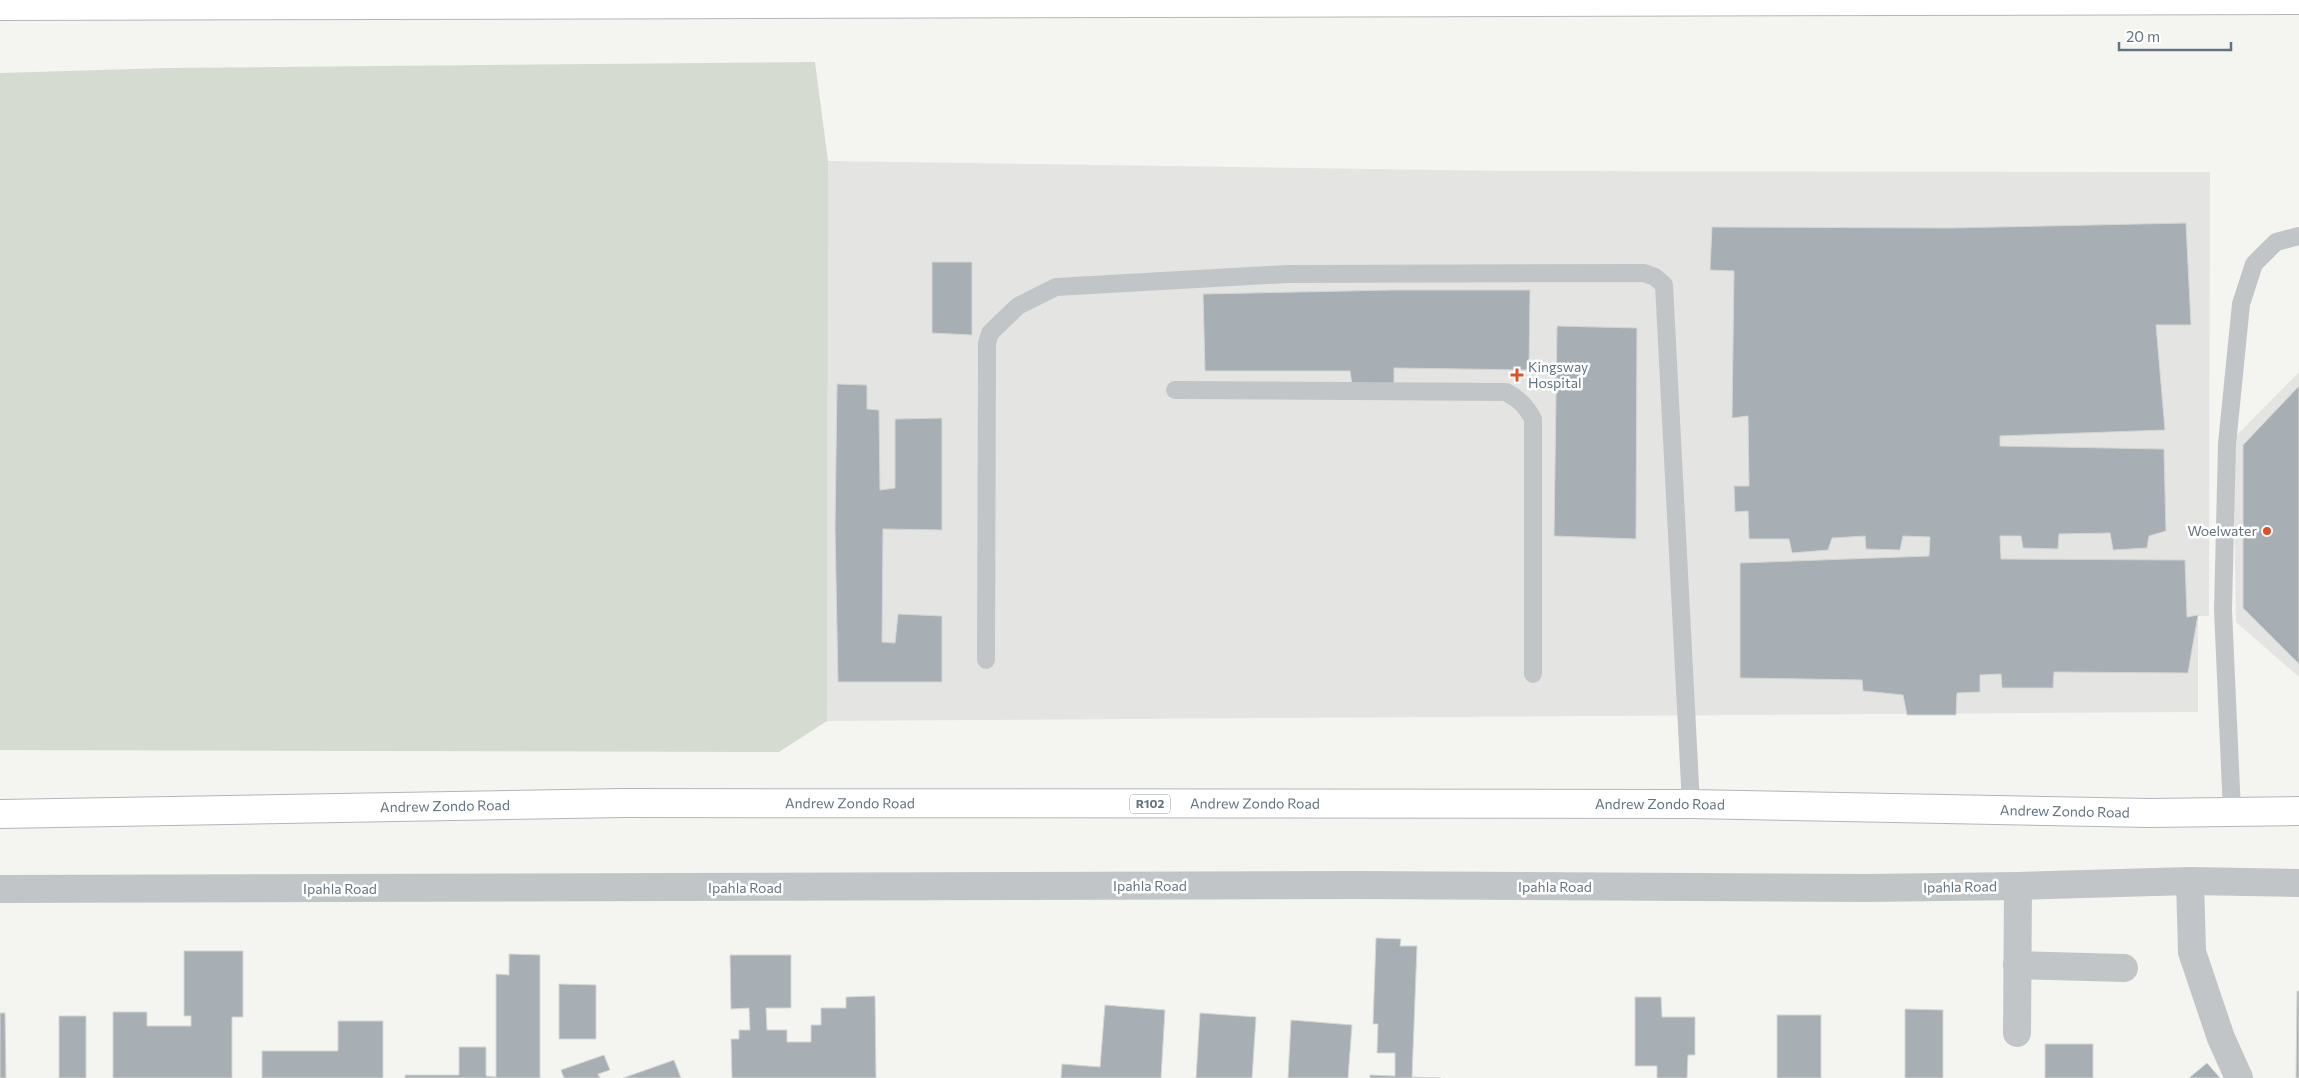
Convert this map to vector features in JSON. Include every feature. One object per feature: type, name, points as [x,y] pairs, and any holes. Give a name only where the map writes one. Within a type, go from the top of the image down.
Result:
[{"type":"main road","points":[[0,6],[2299,0]]},
{"type":"main road","name":"Andrew Zondo Road","points":[[0,814],[624,803],[1691,804],[2232,812],[2299,811]]},
{"type":"street","name":"Ipahla Road","points":[[0,889],[1346,885],[1856,888],[2190,881],[2299,883]]},
{"type":"street","points":[[2190,881],[2192,952],[2221,1038],[2239,1078]]},
{"type":"street","points":[[2017,1033],[2018,886]]},
{"type":"street","points":[[2017,965],[2124,968]]},
{"type":"lane","points":[[2232,812],[2224,600],[2227,444],[2241,304],[2254,264],[2276,242],[2299,236]]},
{"type":"lane","points":[[986,660],[987,342],[990,333],[1018,306],[1056,287],[1218,277],[1368,272],[1644,273],[1655,277],[1664,285],[1691,804]]},
{"type":"lane","points":[[1175,390],[1506,392],[1517,398],[1526,406],[1533,419],[1533,674]]},
{"type":"shaded area","points":[[815,62],[828,161],[827,721],[779,752],[0,750],[0,73],[168,68]]},
{"type":"shaded area","name":"Kingsway Hospital","points":[[828,161],[1507,171],[2210,172],[2209,616],[2198,616],[2198,712],[827,721],[824,284]]},
{"type":"shaded area","name":"Woelwater","points":[[2299,372],[2299,677],[2236,622],[2233,439]]},
{"type":"building","points":[[2186,223],[2191,325],[2156,325],[2165,430],[2000,436],[2000,446],[2164,449],[2166,531],[2149,536],[2147,548],[2113,550],[2110,533],[2059,534],[2058,549],[2023,548],[2021,536],[2000,536],[2001,559],[2185,560],[2187,617],[2198,615],[2188,673],[2054,672],[2053,688],[2002,688],[2001,674],[1980,675],[1980,692],[1957,693],[1956,715],[1907,715],[1903,695],[1863,691],[1862,680],[1740,678],[1740,563],[1929,556],[1930,537],[1903,536],[1900,550],[1866,549],[1865,536],[1832,538],[1828,550],[1792,553],[1789,539],[1749,539],[1748,511],[1735,512],[1734,486],[1749,486],[1748,416],[1732,418],[1734,271],[1710,270],[1712,227],[1950,228]]},
{"type":"building","points":[[932,262],[972,262],[972,335],[932,333]]},
{"type":"building","points":[[1393,290],[1530,290],[1529,370],[1394,368],[1394,385],[1352,384],[1350,371],[1205,371],[1203,294]]},
{"type":"building","points":[[1557,326],[1637,328],[1636,539],[1554,536]]},
{"type":"building","points":[[837,384],[867,385],[867,409],[879,410],[880,490],[895,488],[895,419],[942,418],[942,530],[883,529],[882,642],[895,643],[898,614],[942,616],[942,682],[838,682],[835,528]]},
{"type":"building","name":"Woelwater","points":[[2299,386],[2299,664],[2243,608],[2243,445]]},
{"type":"building","points":[[1376,938],[1401,939],[1400,946],[1417,946],[1412,1077],[1441,1078],[1370,1078],[1370,1075],[1395,1076],[1395,1053],[1377,1053],[1378,1024],[1373,1024]]},
{"type":"building","points":[[184,951],[243,951],[243,1017],[232,1017],[232,1078],[113,1078],[113,1012],[147,1012],[147,1026],[191,1026],[191,1016],[184,1016]]},
{"type":"building","points":[[509,954],[540,955],[540,1078],[405,1078],[405,1075],[459,1075],[459,1047],[486,1047],[486,1076],[496,1077],[496,974],[509,975]]},
{"type":"building","points":[[730,955],[791,955],[791,1008],[766,1008],[767,1030],[787,1030],[787,1042],[811,1042],[811,1025],[821,1025],[821,1008],[846,1008],[846,997],[875,996],[876,1078],[732,1078],[731,1039],[739,1039],[739,1030],[750,1030],[749,1008],[731,1009]]},
{"type":"building","points":[[559,984],[596,985],[596,1039],[559,1039]]},
{"type":"building","points":[[2297,991],[2299,991],[2299,1078],[2296,1078]]},
{"type":"building","points":[[1635,997],[1661,997],[1662,1017],[1695,1017],[1695,1055],[1688,1055],[1687,1078],[1657,1078],[1657,1066],[1635,1066]]},
{"type":"building","points":[[1105,1005],[1165,1010],[1161,1078],[1061,1078],[1062,1064],[1100,1067]]},
{"type":"building","points":[[1905,1009],[1943,1010],[1943,1078],[1905,1078]]},
{"type":"building","points":[[0,1013],[5,1013],[6,1078],[0,1078]]},
{"type":"building","points":[[1200,1013],[1256,1017],[1252,1078],[1196,1078]]},
{"type":"building","points":[[1777,1015],[1821,1015],[1821,1078],[1777,1078]]},
{"type":"building","points":[[59,1016],[86,1016],[86,1078],[59,1078]]},
{"type":"building","points":[[1291,1020],[1352,1025],[1348,1078],[1288,1078]]},
{"type":"building","points":[[338,1021],[383,1021],[383,1078],[262,1078],[262,1051],[338,1051]]},
{"type":"building","points":[[2045,1044],[2093,1044],[2093,1078],[2045,1078]]},
{"type":"building","points":[[604,1055],[610,1070],[598,1074],[600,1078],[564,1078],[561,1070]]},
{"type":"building","points":[[674,1060],[681,1078],[623,1078]]},
{"type":"building","points":[[2207,1063],[2220,1078],[2189,1078]]},
{"type":"place","name":"Kingsway Hospital","points":[[1517,375]]},
{"type":"place","name":"Woelwater","points":[[2267,531]]}]
